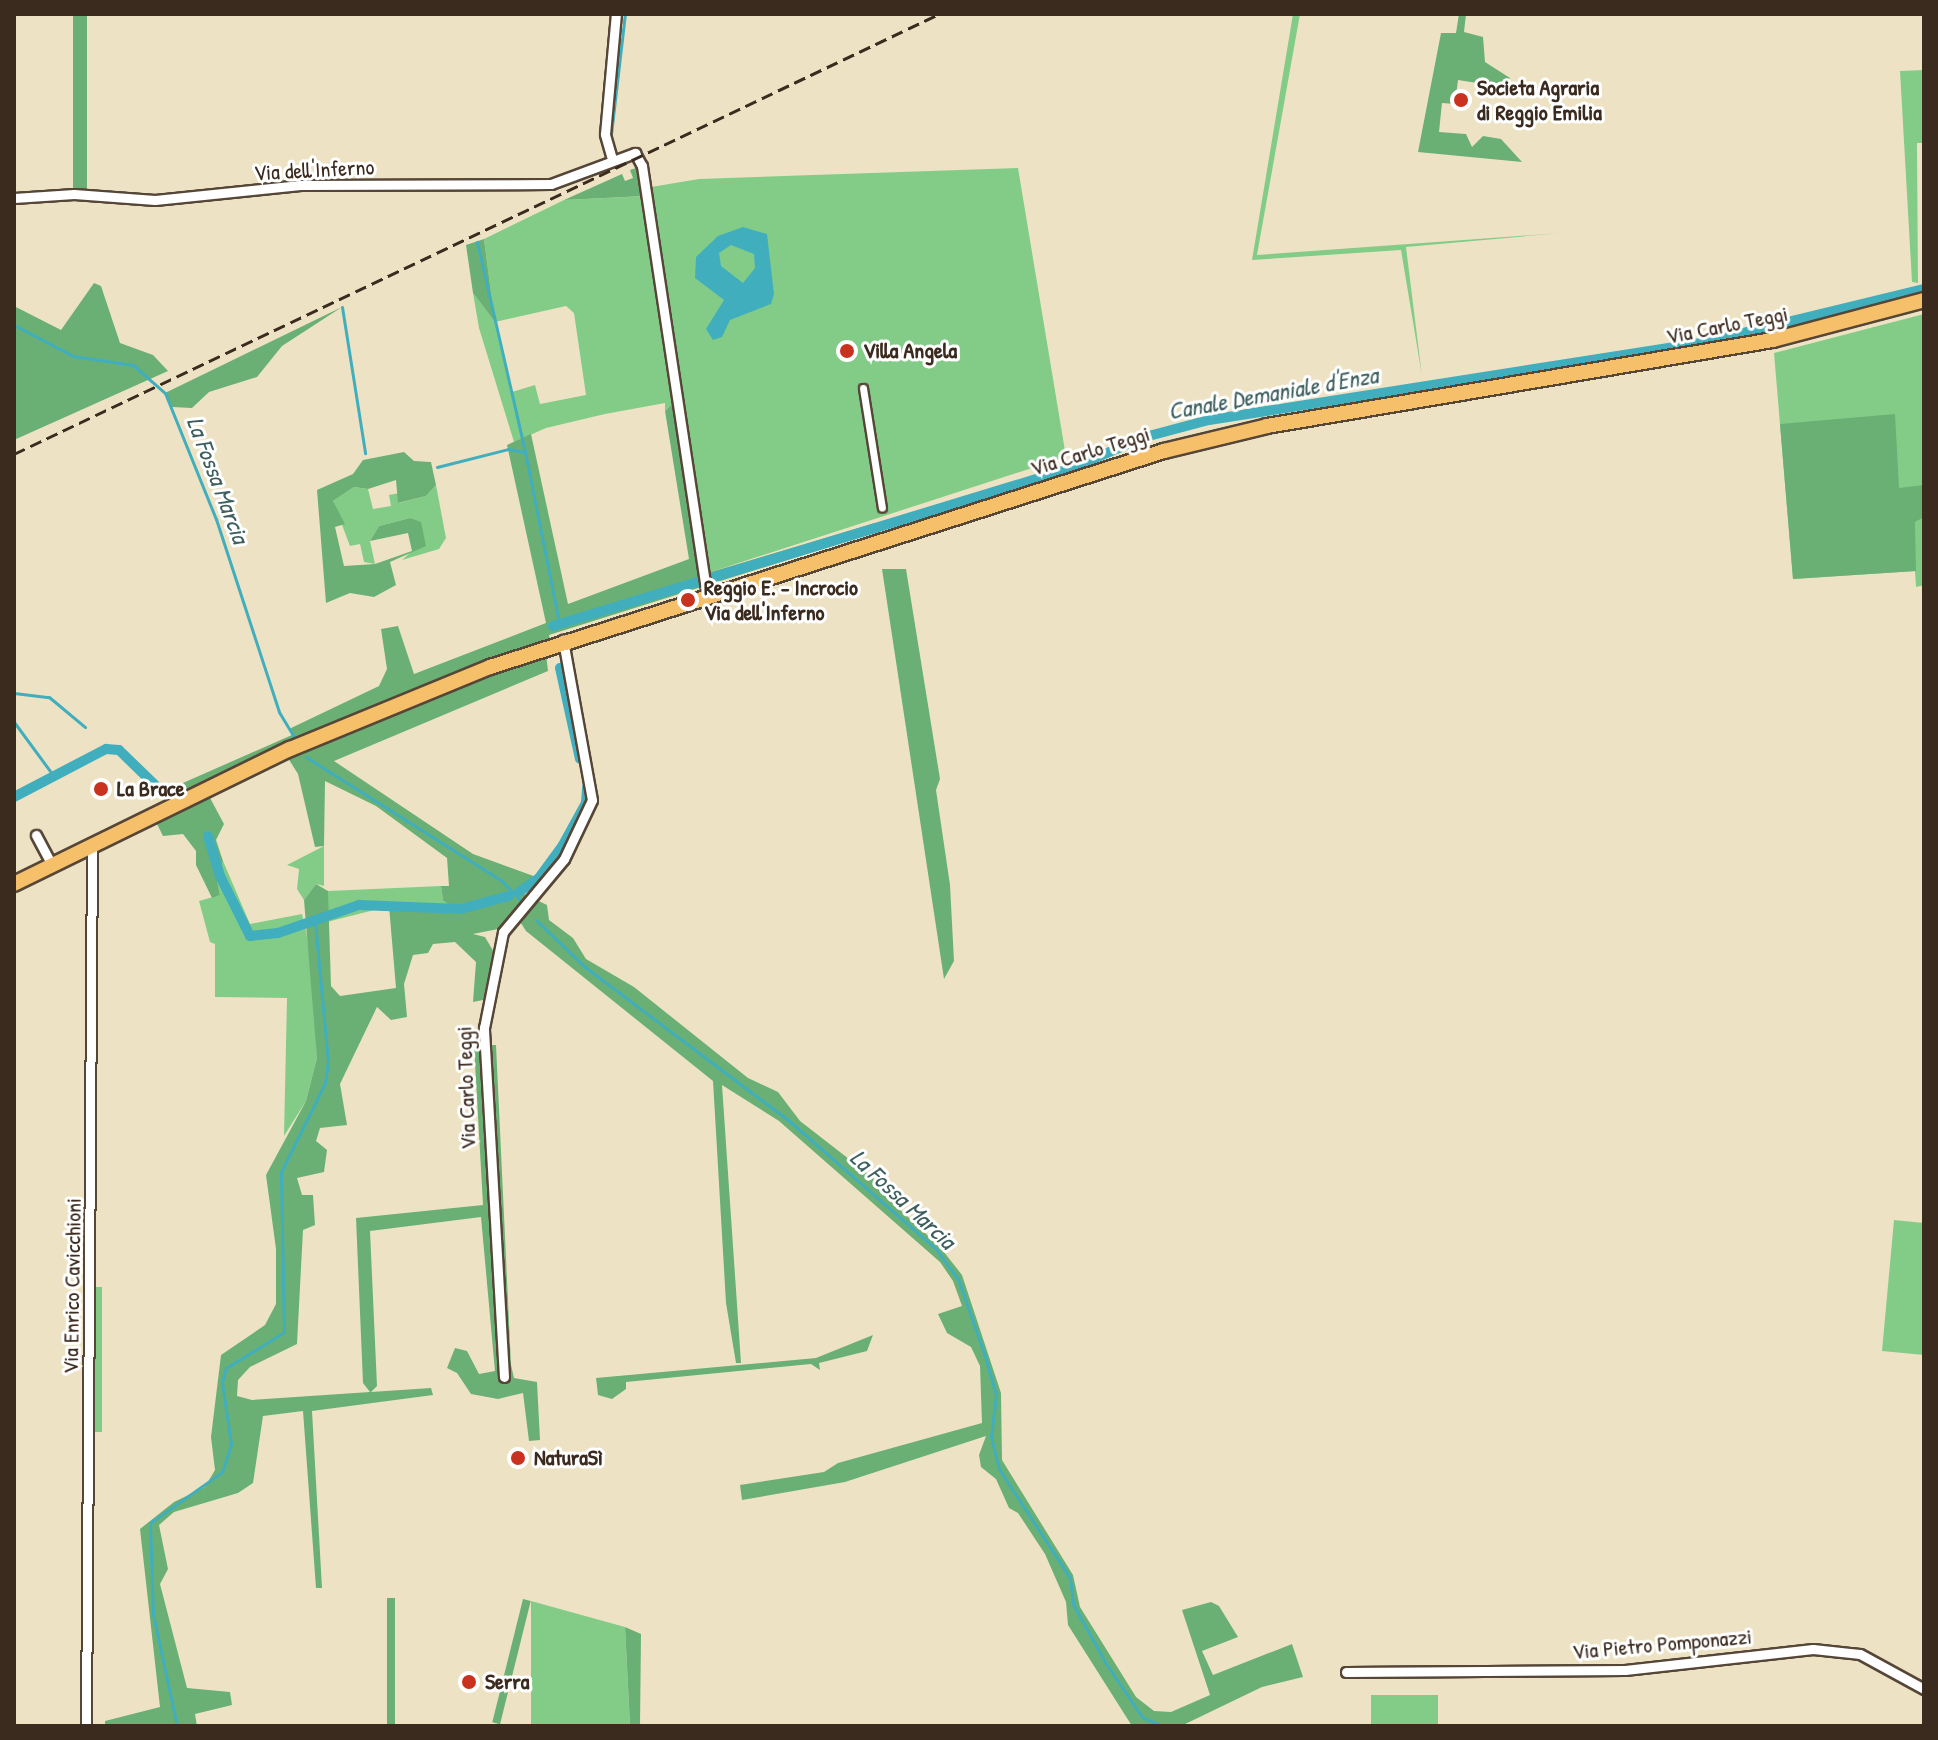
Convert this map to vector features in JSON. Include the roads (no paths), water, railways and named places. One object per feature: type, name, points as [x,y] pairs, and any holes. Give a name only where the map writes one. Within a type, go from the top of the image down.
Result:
[{"type":"main road","name":"Via Carlo Teggi","points":[[14,884],[329,732],[563,640],[706,590],[1213,438],[1773,340],[1924,300]]},
{"type":"street","points":[[616,14],[605,134],[612,159],[632,151],[641,161],[706,590]]},
{"type":"street","name":"Via dell'Inferno","points":[[14,198],[74,194],[155,200],[300,185],[551,184],[612,159]]},
{"type":"street","points":[[863,388],[882,508]]},
{"type":"street","name":"Via Carlo Teggi","points":[[504,1377],[484,1028],[503,932],[564,859],[592,800],[563,640]]},
{"type":"street","points":[[36,835],[52,865]]},
{"type":"street","name":"Via Enrico Cavicchioni","points":[[86,1726],[92,846]]},
{"type":"street","name":"Via Pietro Pomponazzi","points":[[1346,1672],[1625,1670],[1813,1649],[1860,1654],[1924,1689]]},
{"type":"water","points":[[743,227],[767,234],[774,294],[771,304],[730,320],[722,337],[713,340],[706,329],[724,300],[695,278],[696,257],[718,236]],"holes":[[[731,245],[754,254],[755,268],[743,283],[721,266],[719,253]]]},
{"type":"waterway","points":[[610,143],[625,14]]},
{"type":"waterway","points":[[477,242],[525,452]]},
{"type":"waterway","name":"Canale Demaniale d'Enza","points":[[553,626],[1069,469],[1145,437],[1209,420],[1702,343],[1924,289]]},
{"type":"waterway","points":[[342,307],[365,453]]},
{"type":"waterway","name":"La Fossa Marcia","points":[[14,325],[73,356],[133,365],[165,393],[216,519],[279,712],[295,739]]},
{"type":"waterway","points":[[437,467],[508,449],[525,452],[559,622]]},
{"type":"waterway","name":"Canale Demaniale d'Enza","points":[[560,668],[580,759]]},
{"type":"waterway","points":[[14,693],[49,697],[85,727]]},
{"type":"waterway","points":[[14,722],[50,771]]},
{"type":"waterway","name":"Canale Demaniale d'Enza","points":[[14,797],[106,749],[119,750],[154,784]]},
{"type":"waterway","name":"La Fossa Marcia","points":[[306,757],[502,881],[522,902]]},
{"type":"waterway","name":"Canale Demaniale d'Enza","points":[[519,892],[539,878],[563,845],[586,803],[587,787]]},
{"type":"waterway","name":"Canale Demaniale d'Enza","points":[[208,836],[220,876],[250,936],[278,933],[359,905],[461,909],[509,896]]},
{"type":"waterway","name":"La Fossa Marcia","points":[[536,920],[585,967],[787,1119],[936,1249],[958,1279],[985,1356],[996,1395],[991,1437],[999,1469],[1070,1578],[1073,1604],[1105,1662],[1142,1717],[1162,1726]]},
{"type":"waterway","points":[[177,1726],[153,1614],[150,1523],[222,1472],[231,1444],[222,1382],[226,1368],[284,1332],[281,1172],[325,1083],[328,1062],[315,921]]},
{"type":"railway","points":[[14,454],[939,14]]},
{"type":"place","name":"Societa Agraria di Reggio Emilia","points":[[1461,100]]},
{"type":"place","name":"Villa Angela","points":[[847,351]]},
{"type":"place","name":"Reggio E. - Incrocio Via dell'Inferno","points":[[688,600]]},
{"type":"place","name":"La Brace","points":[[101,789]]},
{"type":"place","name":"NaturaSì","points":[[518,1458]]},
{"type":"place","name":"Serra","points":[[469,1682]]}]
